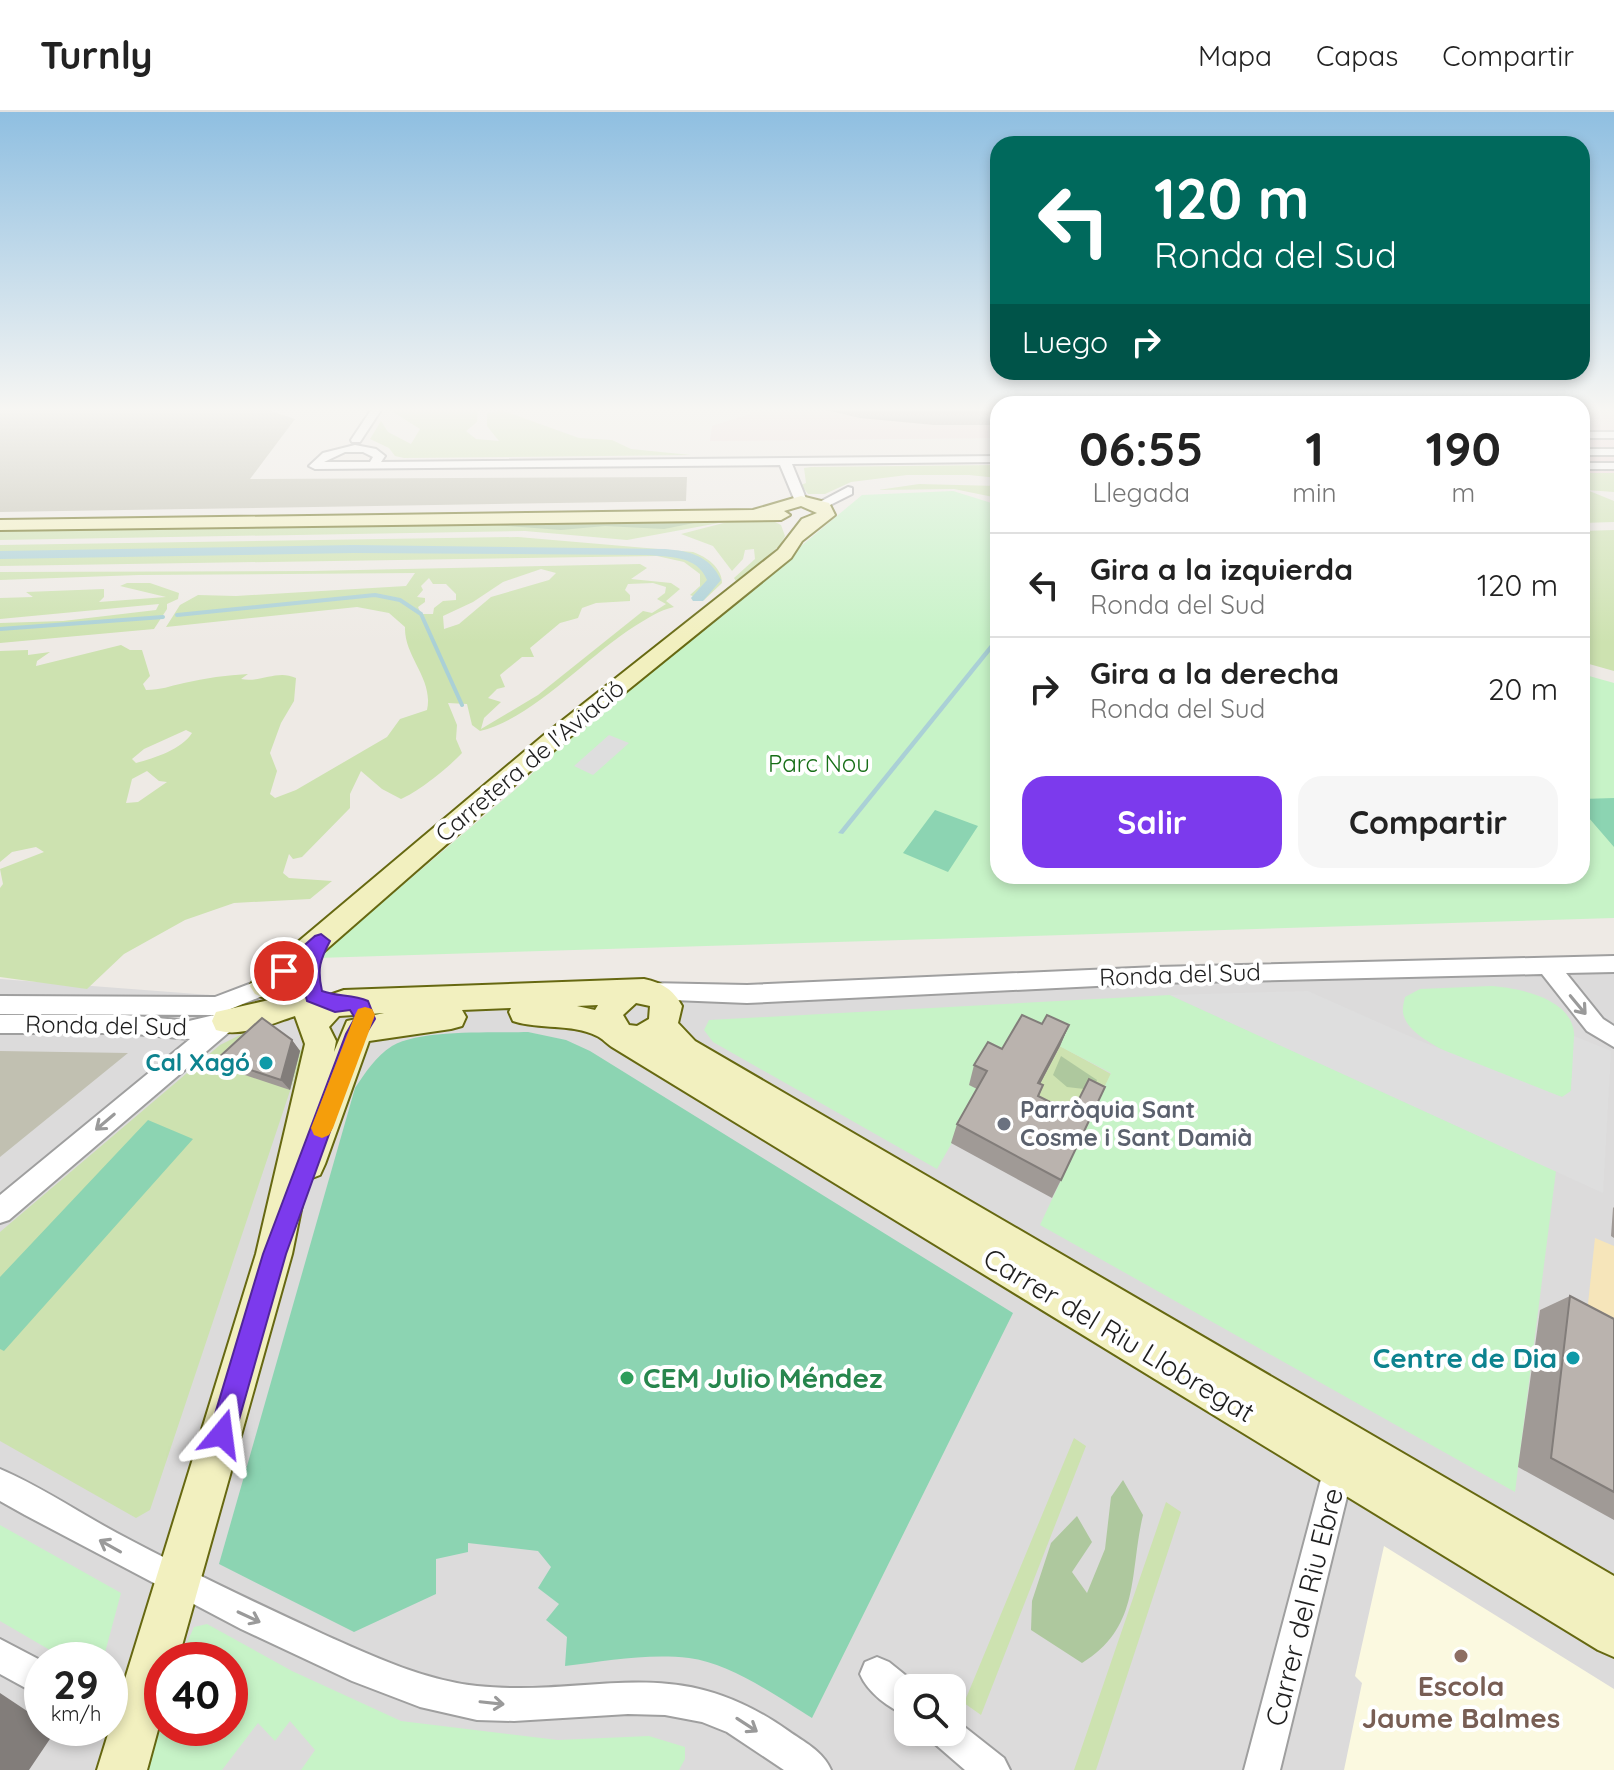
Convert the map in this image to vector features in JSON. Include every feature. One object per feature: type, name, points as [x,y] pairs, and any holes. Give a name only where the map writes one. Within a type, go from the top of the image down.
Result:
[{"type":"street","points":[[795,487],[801,501],[817,513]]},
{"type":"street","points":[[0,525],[756,513],[782,514],[797,523],[848,491]]},
{"type":"street","points":[[782,514],[801,501]]},
{"type":"street","name":"Carretera de l'Aviació","points":[[265,986],[552,740],[785,554],[817,513]]},
{"type":"street","points":[[782,514],[795,538]]},
{"type":"street","points":[[128,1724],[179,1584],[274,1254],[332,1016],[308,973],[310,958],[321,941]]},
{"type":"street","name":"Ronda del Sud","points":[[0,1005],[216,1006],[265,986],[332,1016],[640,991],[747,994],[1157,975],[1614,964]]},
{"type":"street","points":[[1548,966],[1595,1025],[1614,1038]]},
{"type":"street","points":[[640,991],[663,999],[667,1006],[664,1024],[640,1039],[617,1032],[610,1008],[615,1001],[640,991]]},
{"type":"street","name":"Ronda del Sud","points":[[664,1024],[688,1006],[747,994]]},
{"type":"street","name":"Ronda del Sud","points":[[0,1024],[125,1024],[189,1030],[264,1014],[413,1020],[529,1012],[559,1014],[617,1032]]},
{"type":"street","points":[[0,1211],[227,1021]]},
{"type":"street","name":"Carrer del Riu Llobregat","points":[[664,1024],[684,1050],[1342,1456],[1614,1634]]},
{"type":"street","name":"Carrer del Riu Llobregat","points":[[617,1032],[1342,1456],[1614,1601]]},
{"type":"street","name":"Carrer del Riu Ebre","points":[[1262,1770],[1342,1456]]},
{"type":"street","points":[[0,1484],[179,1584],[384,1679],[443,1697],[506,1704],[634,1696],[686,1702],[738,1718],[813,1770]]},
{"type":"street","points":[[0,1655],[24,1669]]},
{"type":"street","points":[[877,1674],[894,1688]]},
{"type":"street","points":[[964,1746],[992,1770]]},
{"type":"shaded area","points":[[0,487],[687,487],[686,501],[0,512]]},
{"type":"shaded area","points":[[609,735],[629,743],[593,775],[574,766]]},
{"type":"shaded area","points":[[1614,971],[1614,1770],[0,1770],[0,979],[314,1003]]},
{"type":"shaded area","points":[[1308,991],[1418,1040],[1562,1097],[1571,1091],[1574,1036],[1611,1051],[1603,1193],[1170,995]]},
{"type":"shaded area","points":[[0,1051],[128,1053],[0,1157]]},
{"type":"shaded area","name":"Escola Jaume Balmes","points":[[1384,1546],[1614,1689],[1614,1770],[1344,1770],[1362,1683],[1355,1676]]},
{"type":"green space","points":[[803,487],[839,487],[825,494],[808,494]]},
{"type":"green space","points":[[990,487],[990,496],[954,489],[878,490]]},
{"type":"green space","points":[[1590,487],[1614,487],[1614,492],[1590,490]]},
{"type":"green space","name":"Parc Nou","points":[[953,491],[990,503],[990,884],[1590,884],[1590,676],[1614,683],[1614,918],[317,958],[523,783],[543,762],[862,495]]},
{"type":"green space","points":[[1590,491],[1614,501],[1614,522],[1590,523]]},
{"type":"green space","points":[[767,518],[781,525],[785,536],[781,544],[738,584],[734,578],[755,559],[754,549],[745,550],[743,559],[732,571],[713,546],[681,534],[735,520],[627,540],[525,531],[0,540],[0,528]]},
{"type":"green space","points":[[694,523],[664,529],[605,526],[561,530],[495,525]]},
{"type":"green space","points":[[1614,530],[1614,671],[1590,664],[1590,531]]},
{"type":"green space","points":[[518,537],[693,552],[713,564],[722,583],[704,600],[690,595],[700,586],[700,574],[684,562],[657,556],[0,566],[0,545]]},
{"type":"green space","points":[[640,564],[647,568],[631,579],[671,583],[680,589],[666,601],[674,607],[658,612],[635,626],[540,700],[500,724],[480,731],[472,725],[467,704],[448,703],[457,725],[456,739],[462,753],[408,796],[401,799],[382,789],[361,771],[350,794],[350,808],[302,857],[293,859],[289,854],[283,873],[289,878],[332,881],[310,899],[234,903],[185,920],[124,954],[87,989],[0,977],[0,888],[3,884],[0,869],[44,852],[36,847],[12,852],[0,862],[0,651],[28,650],[28,655],[50,652],[37,661],[36,666],[121,645],[130,650],[142,650],[150,676],[143,684],[146,690],[240,674],[248,674],[241,679],[248,680],[282,675],[296,678],[294,701],[281,723],[270,753],[277,771],[270,794],[275,798],[296,790],[387,737],[400,719],[427,710],[428,699],[423,678],[409,648],[405,627],[389,613],[357,607],[166,627],[180,605],[198,595],[236,596],[406,586],[415,573],[139,575],[0,580],[0,572],[311,571]],"holes":[[[541,569],[556,573],[549,580],[491,597],[459,624],[444,629],[443,616],[473,602],[503,582]],[[429,578],[433,584],[446,584],[456,594],[456,600],[443,601],[434,608],[433,614],[421,614],[418,607],[425,602],[425,598],[417,597],[423,590],[421,586]],[[653,583],[666,587],[665,593],[657,599],[666,604],[652,613],[643,611],[538,695],[481,729],[484,718],[501,702],[488,698],[497,689],[505,687],[500,675],[522,657],[534,657],[530,648],[560,623],[578,618],[582,608],[596,603],[630,601],[630,595],[625,590],[628,584]],[[186,730],[192,733],[182,744],[167,752],[136,763],[132,759],[144,749]],[[147,771],[159,781],[167,782],[138,802],[126,803],[132,779]]]},
{"type":"green space","points":[[150,583],[179,593],[178,599],[167,604],[154,629],[0,643],[0,623],[63,621],[156,610],[159,604],[0,619],[0,598],[33,597],[26,592],[104,589],[104,597],[99,602],[166,597],[120,586]]},
{"type":"green space","points":[[1614,798],[1614,847],[1590,819],[1590,799]]},
{"type":"green space","points":[[935,810],[978,826],[948,872],[903,853]]},
{"type":"green space","points":[[1491,986],[1542,997],[1564,1011],[1571,1021],[1575,1048],[1571,1091],[1563,1097],[1548,1094],[1449,1053],[1415,1032],[1404,1018],[1405,997],[1420,989]]},
{"type":"green space","points":[[1170,995],[1556,1171],[1515,1492],[1040,1225],[1111,1073],[1040,1036],[981,1092],[937,1169],[713,1042],[704,1030],[709,1020]]},
{"type":"green space","points":[[271,1029],[303,1052],[150,1510],[136,1518],[0,1441],[0,1232],[220,1045],[242,1034]]},
{"type":"green space","name":"CEM Julio Méndez","points":[[528,1032],[566,1040],[590,1051],[1013,1313],[812,1718],[753,1682],[705,1661],[658,1656],[565,1666],[567,1637],[546,1620],[559,1604],[538,1588],[551,1567],[538,1551],[468,1543],[468,1552],[436,1559],[436,1594],[354,1632],[219,1564],[355,1088],[381,1055],[404,1041],[457,1033]]},
{"type":"green space","points":[[1060,1046],[1111,1074],[1095,1107],[1062,1132],[1022,1074],[1041,1082]]},
{"type":"green space","points":[[1061,1056],[1097,1080],[1093,1090],[1067,1087],[1053,1075]]},
{"type":"green space","points":[[148,1120],[193,1139],[4,1351],[0,1349],[0,1277]]},
{"type":"green space","points":[[1074,1438],[1086,1446],[981,1715],[966,1704]]},
{"type":"green space","points":[[1123,1480],[1143,1515],[1129,1598],[1124,1616],[1114,1633],[1101,1649],[1082,1663],[1031,1630],[1032,1601],[1051,1543],[1077,1516],[1092,1542],[1072,1572],[1087,1593],[1105,1549],[1111,1497]]},
{"type":"green space","points":[[1166,1502],[1181,1512],[1096,1770],[1074,1770]]},
{"type":"green space","points":[[0,1525],[121,1593],[108,1642],[36,1642],[0,1621]]},
{"type":"green space","points":[[207,1624],[240,1642],[187,1642],[194,1627]]},
{"type":"green space","points":[[248,1647],[292,1671],[401,1721],[558,1740],[649,1736],[685,1747],[685,1759],[679,1770],[301,1770],[315,1750],[290,1721],[275,1741],[258,1723],[248,1736]]},
{"type":"green space","points":[[154,1746],[240,1746],[222,1770],[147,1770]]},
{"type":"sand","points":[[1595,1238],[1614,1246],[1614,1346],[1585,1332]]},
{"type":"water","points":[[990,645],[990,652],[843,834],[838,833]]},
{"type":"building","name":"Parròquia Sant Cosme i Sant Damià","points":[[1022,1015],[1042,1024],[1047,1015],[1069,1025],[1038,1083],[1043,1085],[1038,1096],[1072,1113],[1089,1079],[1105,1087],[1061,1180],[957,1124],[987,1071],[974,1065],[988,1042],[1002,1049]]},
{"type":"building","name":"Cal Xagó","points":[[262,1018],[292,1040],[281,1080],[217,1059]]},
{"type":"building","points":[[1570,1296],[1614,1319],[1614,1492],[1551,1458]]},
{"type":"waterway","points":[[0,555],[354,549],[646,551],[686,556],[704,564],[714,580],[698,598]]},
{"type":"waterway","points":[[177,615],[375,595],[400,600],[421,614],[462,705]]},
{"type":"waterway","points":[[0,629],[163,617]]},
{"type":"slow traffic","points":[[322,1128],[365,1015]]},
{"type":"place","name":"Cal Xagó","points":[[266,1063]]},
{"type":"place","name":"Parròquia Sant Cosme i Sant Damià","points":[[1004,1124]]},
{"type":"place","name":"Centre de Dia","points":[[1573,1358]]},
{"type":"place","name":"CEM Julio Méndez","points":[[627,1378]]},
{"type":"place","name":"Escola Jaume Balmes","points":[[1461,1656]]},
{"type":"route","points":[[222,1434],[274,1254],[356,1034],[365,1019],[362,1007],[352,1002],[335,1004],[313,995],[308,973],[310,958],[321,941],[284,971]]}]
